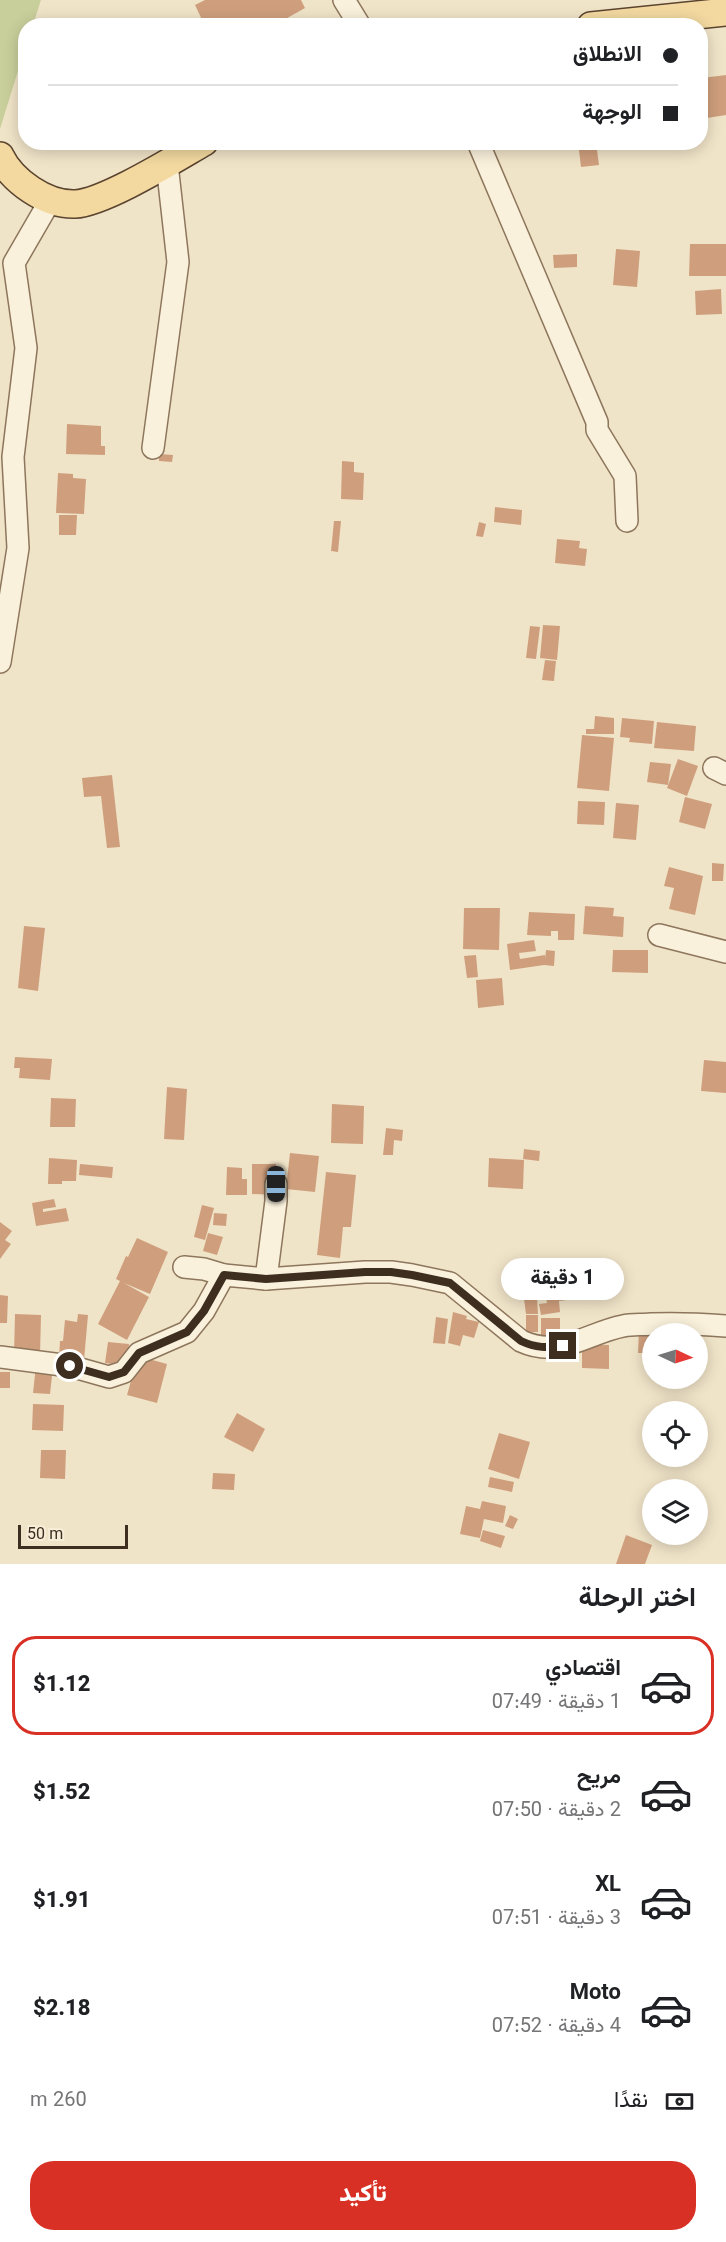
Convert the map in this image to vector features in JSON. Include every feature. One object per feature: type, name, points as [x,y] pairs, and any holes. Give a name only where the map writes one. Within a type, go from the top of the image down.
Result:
[{"type":"main road","points":[[668,18],[726,12]]},
{"type":"main road","points":[[0,156],[5,166],[25,186],[51,199],[74,204],[96,199],[191,150]]},
{"type":"street","points":[[344,0],[355,18]]},
{"type":"street","points":[[481,150],[597,422],[597,430],[625,476],[627,521]]},
{"type":"street","points":[[153,448],[178,262],[167,164]]},
{"type":"street","points":[[0,662],[18,548],[13,457],[26,348],[14,263],[51,199]]},
{"type":"street","points":[[659,935],[726,952]]},
{"type":"street","points":[[266,1279],[276,1184]]},
{"type":"street","points":[[184,1267],[204,1269],[224,1275],[266,1279],[391,1272],[450,1283],[521,1341],[533,1347],[546,1349],[563,1346],[625,1325],[692,1323],[726,1326]]},
{"type":"street","points":[[0,1357],[70,1366],[109,1377],[124,1372],[139,1353],[187,1332],[204,1311],[224,1275]]},
{"type":"green space","points":[[0,0],[41,0],[35,18],[18,18],[18,71],[0,129]]},
{"type":"building","points":[[205,0],[301,0],[305,8],[287,18],[201,18],[195,5]]},
{"type":"building","points":[[726,75],[726,115],[708,118],[708,77]]},
{"type":"building","points":[[579,150],[597,150],[599,165],[581,167]]},
{"type":"building","points":[[690,244],[726,244],[726,276],[689,276]]},
{"type":"building","points":[[616,249],[640,251],[637,287],[613,285]]},
{"type":"building","points":[[577,254],[577,267],[554,268],[553,255]]},
{"type":"building","points":[[721,289],[722,314],[696,315],[695,291]]},
{"type":"building","points":[[67,424],[101,426],[101,446],[105,446],[105,455],[66,454]]},
{"type":"building","points":[[159,454],[173,455],[172,462],[159,461]]},
{"type":"building","points":[[342,461],[354,462],[354,472],[364,473],[363,500],[341,499]]},
{"type":"building","points":[[58,473],[73,474],[73,478],[86,479],[84,514],[56,513]]},
{"type":"building","points":[[495,507],[522,510],[521,525],[494,522]]},
{"type":"building","points":[[59,515],[77,515],[76,535],[59,535]]},
{"type":"building","points":[[334,521],[341,521],[338,552],[331,551]]},
{"type":"building","points":[[479,522],[486,524],[483,537],[476,536]]},
{"type":"building","points":[[557,539],[580,541],[579,548],[587,549],[585,566],[555,563]]},
{"type":"building","points":[[543,625],[560,626],[557,660],[540,658]]},
{"type":"building","points":[[530,626],[540,627],[536,659],[526,658]]},
{"type":"building","points":[[545,660],[556,661],[554,681],[542,680]]},
{"type":"building","points":[[595,716],[614,718],[614,734],[586,734],[586,729],[594,729]]},
{"type":"building","points":[[622,718],[654,721],[652,744],[629,742],[630,738],[620,737]]},
{"type":"building","points":[[657,722],[696,726],[694,751],[654,748]]},
{"type":"building","points":[[582,735],[614,738],[609,791],[577,788]]},
{"type":"building","points":[[678,759],[698,766],[687,796],[667,788]]},
{"type":"building","points":[[650,762],[671,764],[668,785],[647,782]]},
{"type":"building","points":[[112,775],[120,847],[107,848],[101,796],[84,797],[82,778]]},
{"type":"building","points":[[685,797],[712,804],[705,829],[679,822]]},
{"type":"building","points":[[578,801],[605,802],[604,825],[577,824]]},
{"type":"building","points":[[616,803],[639,805],[636,840],[613,838]]},
{"type":"building","points":[[712,863],[724,864],[723,881],[712,881]]},
{"type":"building","points":[[669,867],[703,876],[695,915],[669,909],[674,888],[664,886]]},
{"type":"building","points":[[585,906],[614,908],[613,916],[624,917],[623,937],[583,934]]},
{"type":"building","points":[[464,908],[500,908],[499,950],[463,949]]},
{"type":"building","points":[[529,912],[575,914],[574,940],[558,940],[558,931],[551,931],[551,936],[527,935]]},
{"type":"building","points":[[24,926],[45,928],[38,991],[18,988]]},
{"type":"building","points":[[534,940],[536,951],[519,953],[520,959],[545,955],[545,959],[546,950],[555,951],[554,966],[544,965],[510,970],[507,944]]},
{"type":"building","points":[[613,950],[648,950],[648,973],[612,972]]},
{"type":"building","points":[[476,955],[478,977],[467,978],[464,956]]},
{"type":"building","points":[[502,978],[504,1005],[478,1008],[476,980]]},
{"type":"building","points":[[15,1057],[52,1059],[50,1080],[19,1078],[20,1068],[14,1068]]},
{"type":"building","points":[[704,1060],[726,1062],[726,1093],[701,1091]]},
{"type":"building","points":[[167,1087],[187,1089],[184,1140],[164,1139]]},
{"type":"building","points":[[51,1098],[76,1099],[75,1127],[50,1127]]},
{"type":"building","points":[[332,1104],[364,1106],[363,1144],[331,1143]]},
{"type":"building","points":[[386,1128],[403,1130],[402,1141],[394,1140],[393,1155],[383,1155]]},
{"type":"building","points":[[524,1149],[540,1151],[539,1161],[523,1159]]},
{"type":"building","points":[[290,1153],[319,1156],[315,1192],[286,1189]]},
{"type":"building","points":[[49,1158],[77,1160],[76,1181],[48,1184]]},
{"type":"building","points":[[489,1158],[524,1160],[523,1189],[488,1187]]},
{"type":"building","points":[[80,1164],[113,1167],[112,1178],[79,1175]]},
{"type":"building","points":[[252,1164],[276,1164],[276,1195],[252,1194]]},
{"type":"building","points":[[227,1167],[242,1168],[242,1179],[247,1179],[247,1195],[226,1195]]},
{"type":"building","points":[[326,1172],[356,1175],[351,1227],[343,1227],[340,1258],[317,1255]]},
{"type":"building","points":[[54,1199],[56,1207],[43,1209],[43,1212],[66,1208],[69,1221],[36,1226],[32,1203]]},
{"type":"building","points":[[202,1205],[214,1208],[205,1240],[194,1237]]},
{"type":"building","points":[[214,1213],[227,1214],[226,1226],[213,1225]]},
{"type":"building","points":[[0,1222],[12,1231],[5,1240],[11,1244],[0,1259]]},
{"type":"building","points":[[208,1233],[223,1237],[217,1255],[203,1251]]},
{"type":"building","points":[[137,1238],[168,1252],[150,1294],[124,1283],[149,1297],[127,1340],[98,1324],[120,1281],[116,1279],[126,1256],[128,1257]]},
{"type":"building","points":[[564,1279],[567,1300],[559,1301],[560,1312],[541,1315],[539,1304],[547,1303],[544,1282]]},
{"type":"building","points":[[0,1295],[8,1296],[7,1323],[0,1323]]},
{"type":"building","points":[[537,1298],[538,1314],[526,1314],[524,1299]]},
{"type":"building","points":[[453,1312],[467,1316],[466,1319],[479,1322],[474,1338],[463,1335],[460,1346],[448,1343]]},
{"type":"building","points":[[15,1314],[41,1315],[40,1356],[14,1354]]},
{"type":"building","points":[[78,1314],[88,1315],[84,1360],[59,1358],[65,1320],[77,1322]]},
{"type":"building","points":[[526,1315],[538,1315],[538,1332],[526,1332]]},
{"type":"building","points":[[436,1317],[448,1319],[445,1344],[433,1343]]},
{"type":"building","points":[[541,1318],[560,1318],[560,1338],[541,1338]]},
{"type":"building","points":[[639,1330],[642,1331],[642,1353],[638,1353]]},
{"type":"building","points":[[108,1342],[129,1344],[127,1366],[105,1363]]},
{"type":"building","points":[[582,1344],[609,1345],[609,1369],[582,1368]]},
{"type":"building","points":[[138,1356],[167,1364],[157,1403],[127,1395]]},
{"type":"building","points":[[36,1365],[53,1367],[50,1394],[33,1393]]},
{"type":"building","points":[[0,1372],[10,1372],[10,1388],[0,1388]]},
{"type":"building","points":[[33,1404],[64,1405],[63,1431],[32,1430]]},
{"type":"building","points":[[237,1413],[265,1429],[253,1452],[224,1437]]},
{"type":"building","points":[[499,1433],[530,1442],[519,1479],[488,1469]]},
{"type":"building","points":[[41,1450],[66,1450],[65,1479],[40,1478]]},
{"type":"building","points":[[213,1473],[235,1474],[234,1490],[212,1489]]},
{"type":"building","points":[[490,1477],[514,1482],[512,1492],[488,1487]]},
{"type":"building","points":[[482,1501],[506,1506],[503,1523],[484,1519],[480,1538],[460,1534],[466,1506],[480,1509]]},
{"type":"building","points":[[510,1515],[518,1519],[513,1529],[505,1526]]},
{"type":"building","points":[[483,1530],[505,1536],[501,1548],[480,1541]]},
{"type":"building","points":[[626,1535],[642,1541],[642,1545],[652,1545],[645,1564],[616,1564]]},
{"type":"route","points":[[70,1366],[109,1377],[124,1372],[139,1353],[187,1332],[204,1311],[224,1275],[266,1279],[365,1272],[412,1275],[450,1283],[521,1341],[533,1347],[546,1349],[563,1346]]}]
